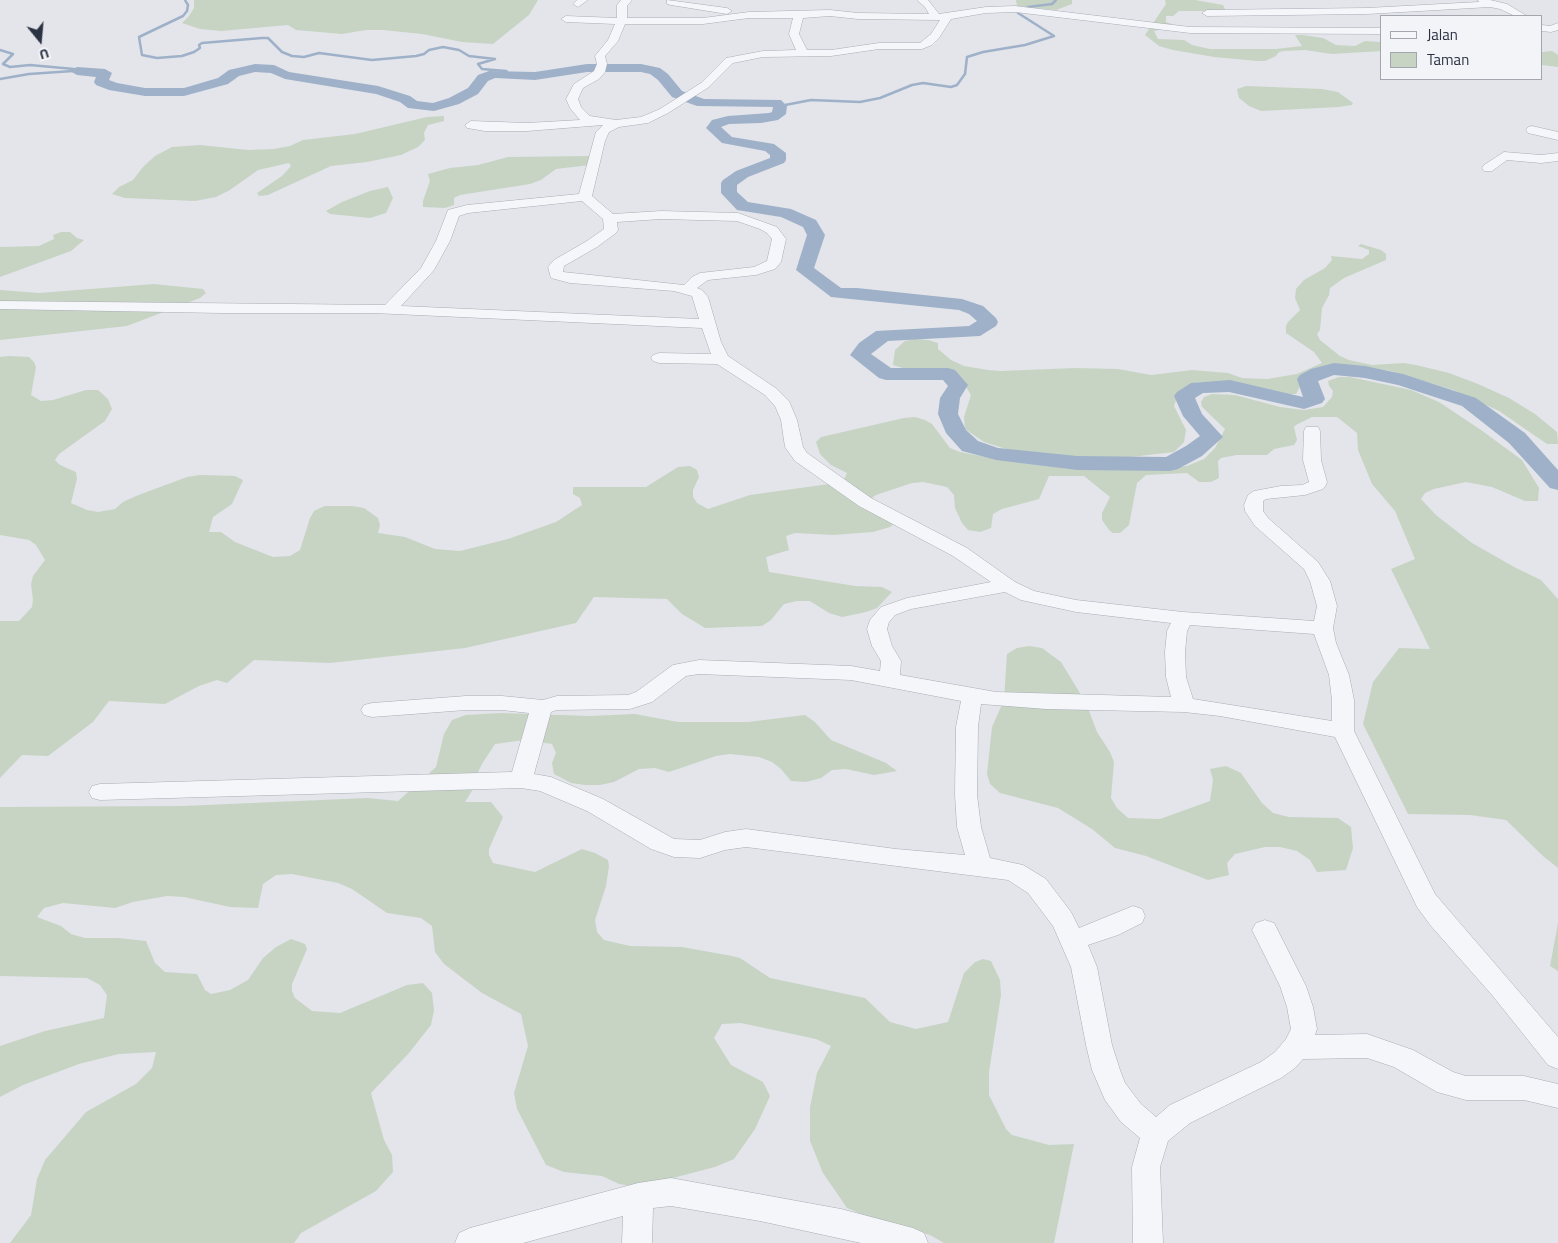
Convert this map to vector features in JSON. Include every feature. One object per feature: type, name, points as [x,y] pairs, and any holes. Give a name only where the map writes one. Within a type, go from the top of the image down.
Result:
[{"type":"street","points":[[596,122],[586,119],[572,99],[578,86],[595,77],[600,68],[600,56],[613,41],[621,21],[622,5],[627,0]]},
{"type":"street","points":[[922,0],[942,17]]},
{"type":"street","points":[[661,20],[672,1],[726,11],[734,17]]},
{"type":"street","points":[[1250,2],[1257,13],[1284,32]]},
{"type":"street","points":[[1206,13],[1367,11],[1486,2],[1503,6],[1520,15]]},
{"type":"street","points":[[800,3],[803,15]]},
{"type":"street","points":[[566,18],[621,21],[702,21],[734,17],[830,13],[858,16],[942,17],[971,12],[1015,9],[1179,30],[1380,31]]},
{"type":"street","points":[[802,52],[794,34],[796,22],[803,15]]},
{"type":"street","points":[[471,124],[484,127],[527,127],[596,122],[616,124],[644,120],[705,85],[730,60],[752,55],[802,52],[831,53],[879,46],[922,46],[931,41],[942,17]]},
{"type":"street","points":[[585,197],[602,132],[616,124]]},
{"type":"street","points":[[1532,130],[1558,136]]},
{"type":"street","points":[[1488,168],[1504,156],[1541,159],[1558,157]]},
{"type":"street","points":[[390,309],[427,270],[443,241],[453,213],[467,209],[585,197],[610,218],[611,230],[592,244],[559,263],[555,267],[556,275],[570,279],[688,289],[697,293],[701,297],[708,324],[721,359]]},
{"type":"street","points":[[610,218],[661,215],[738,217],[765,226],[772,230],[779,239],[774,262],[770,266],[756,271],[705,276],[697,280],[688,289]]},
{"type":"street","points":[[0,305],[129,309],[390,309],[708,324]]},
{"type":"street","points":[[659,358],[721,359],[778,397],[789,420],[794,447],[801,457],[866,502],[960,552],[1008,586],[1028,596],[1053,602],[1183,618],[1323,628]]},
{"type":"street","points":[[1312,431],[1312,460],[1318,482],[1317,485],[1305,490],[1281,491],[1260,495],[1254,499],[1253,505],[1261,522],[1311,566],[1320,581],[1327,606],[1323,628],[1326,643],[1339,675],[1343,700],[1343,731],[1426,900],[1440,919],[1501,987],[1558,1057]]},
{"type":"street","points":[[890,681],[891,661],[882,646],[877,629],[880,620],[888,612],[907,604],[1008,586]]},
{"type":"street","points":[[1183,618],[1177,631],[1174,652],[1176,677],[1184,705]]},
{"type":"street","points":[[372,710],[466,703],[502,703],[543,707],[557,703],[630,702],[644,697],[680,670],[699,667],[823,671],[850,674],[972,696],[1046,702],[1184,705],[1229,710],[1343,731]]},
{"type":"street","points":[[972,696],[967,727],[966,795],[970,827],[980,866]]},
{"type":"street","points":[[521,780],[533,732],[543,707]]},
{"type":"street","points":[[100,792],[521,780],[543,783],[573,795],[595,805],[659,842],[674,848],[700,849],[725,841],[746,838],[896,858],[980,866],[1014,872],[1037,886],[1062,918],[1073,940],[1086,976],[1106,1070],[1115,1091],[1131,1113],[1156,1134]]},
{"type":"street","points":[[1073,940],[1109,928],[1133,916]]},
{"type":"street","points":[[1148,1243],[1146,1167],[1156,1134],[1180,1114],[1271,1070],[1285,1060],[1296,1047],[1304,1029],[1300,1007],[1282,962],[1265,930]]},
{"type":"street","points":[[1296,1047],[1367,1046],[1403,1058],[1447,1083],[1466,1088],[1524,1088],[1558,1096]]},
{"type":"street","points":[[470,1243],[656,1192],[671,1192],[760,1207],[840,1223],[913,1243]]},
{"type":"street","points":[[637,1243],[638,1197]]},
{"type":"green space","points":[[194,0],[538,0],[529,15],[493,44],[462,42],[422,34],[383,30],[366,30],[342,34],[296,30],[288,25],[221,31],[200,29],[182,23],[194,8]]},
{"type":"green space","points":[[1016,0],[1072,0],[1072,4],[1056,10],[1017,6]]},
{"type":"green space","points":[[1165,0],[1195,0],[1223,5],[1226,11],[1179,11],[1173,16],[1166,16],[1166,22],[1172,24],[1167,28],[1154,31],[1158,39],[1184,40],[1192,45],[1210,49],[1276,49],[1302,46],[1295,35],[1303,35],[1323,38],[1336,45],[1355,46],[1365,41],[1380,42],[1380,51],[1332,54],[1305,50],[1284,51],[1265,61],[1258,61],[1214,57],[1173,50],[1159,46],[1145,35],[1166,4]]},
{"type":"green space","points":[[1552,51],[1558,55],[1558,67],[1543,65],[1543,52]]},
{"type":"green space","points":[[1246,86],[1322,89],[1338,92],[1353,103],[1352,105],[1339,107],[1261,111],[1249,106],[1239,98],[1237,89]]},
{"type":"green space","points":[[444,116],[444,121],[428,125],[424,133],[425,140],[418,147],[401,155],[367,162],[331,166],[268,195],[259,196],[257,193],[282,176],[291,166],[289,163],[258,170],[230,190],[216,197],[195,201],[125,198],[112,194],[119,187],[133,180],[155,156],[172,147],[200,145],[248,150],[274,149],[290,146],[303,140],[355,134],[427,117]]},
{"type":"green space","points":[[590,156],[590,165],[556,169],[541,180],[530,184],[460,195],[454,198],[454,205],[445,208],[423,207],[423,201],[430,181],[428,174],[450,168],[478,165],[508,157]]},
{"type":"green space","points":[[388,187],[393,198],[386,213],[370,218],[330,214],[326,211],[342,202],[370,191]]},
{"type":"green space","points":[[61,232],[70,232],[77,238],[84,240],[71,251],[0,277],[0,247],[39,246],[54,239],[53,235]]},
{"type":"green space","points":[[1361,244],[1381,250],[1386,254],[1386,260],[1344,278],[1330,288],[1329,295],[1322,308],[1320,330],[1317,334],[1320,340],[1340,356],[1349,360],[1372,365],[1404,363],[1416,365],[1449,373],[1478,384],[1509,398],[1535,414],[1557,432],[1558,444],[1547,444],[1499,411],[1453,390],[1391,371],[1353,365],[1311,373],[1304,379],[1296,394],[1273,394],[1230,384],[1200,382],[1191,384],[1176,400],[1174,406],[1186,430],[1184,442],[1174,452],[1105,460],[1025,455],[984,442],[965,429],[964,417],[971,395],[960,377],[945,369],[909,370],[893,365],[895,350],[905,341],[915,339],[938,343],[938,349],[951,360],[964,366],[988,370],[1118,369],[1151,375],[1192,370],[1228,373],[1242,378],[1267,379],[1297,374],[1322,363],[1314,352],[1286,333],[1288,322],[1300,310],[1295,298],[1296,289],[1304,280],[1325,268],[1332,260],[1331,256],[1362,259],[1369,254],[1369,250],[1358,246]]},
{"type":"green space","points":[[154,284],[203,289],[206,293],[200,298],[127,326],[0,340],[0,290],[39,293]]},
{"type":"green space","points":[[0,357],[29,357],[34,362],[36,367],[31,395],[41,401],[53,400],[86,390],[98,390],[108,399],[112,409],[105,421],[59,454],[55,460],[60,465],[76,472],[77,479],[71,503],[87,510],[98,512],[115,509],[123,502],[136,496],[187,477],[200,475],[235,476],[243,480],[232,504],[213,517],[209,532],[221,532],[235,542],[273,557],[290,556],[300,550],[310,518],[314,511],[325,506],[364,508],[378,518],[380,525],[378,533],[405,537],[435,549],[460,551],[508,539],[556,522],[582,505],[580,498],[573,494],[573,487],[646,487],[678,467],[690,466],[697,470],[699,477],[693,490],[693,497],[697,503],[708,509],[750,495],[843,482],[847,473],[831,465],[820,454],[816,442],[821,437],[904,418],[915,417],[932,424],[950,448],[960,452],[1071,469],[1131,468],[1143,470],[1187,466],[1204,459],[1215,448],[1225,429],[1202,407],[1201,402],[1204,397],[1212,394],[1235,395],[1280,407],[1304,410],[1323,407],[1332,397],[1333,391],[1328,381],[1339,377],[1350,377],[1411,390],[1439,402],[1522,460],[1539,488],[1538,501],[1525,501],[1492,487],[1466,482],[1434,489],[1425,493],[1421,499],[1436,515],[1472,543],[1541,580],[1558,599],[1558,868],[1506,820],[1470,815],[1408,814],[1363,724],[1373,682],[1399,648],[1430,649],[1391,569],[1415,559],[1395,511],[1372,484],[1358,450],[1357,433],[1337,417],[1312,417],[1296,425],[1294,427],[1297,440],[1294,445],[1274,449],[1267,455],[1237,455],[1221,458],[1218,461],[1219,478],[1211,482],[1199,482],[1187,473],[1146,475],[1137,483],[1129,525],[1120,533],[1113,533],[1102,520],[1102,513],[1110,497],[1084,476],[1049,476],[1039,499],[1002,509],[993,514],[991,528],[980,532],[968,530],[962,523],[955,508],[954,495],[947,487],[923,482],[912,483],[876,495],[861,506],[894,524],[890,527],[873,532],[833,535],[795,533],[786,536],[789,550],[766,557],[769,572],[855,586],[882,587],[892,592],[877,608],[866,612],[842,617],[829,613],[810,601],[797,601],[784,604],[771,620],[762,626],[705,628],[682,614],[667,599],[594,597],[576,623],[465,648],[330,663],[254,660],[227,683],[217,680],[199,686],[165,704],[109,701],[93,722],[48,756],[22,755],[0,778],[0,621],[19,621],[32,607],[31,584],[33,576],[45,560],[36,545],[29,540],[0,535]]},
{"type":"green space","points":[[1029,646],[1042,648],[1061,662],[1086,703],[1097,732],[1114,762],[1111,798],[1117,808],[1128,818],[1160,819],[1210,801],[1213,780],[1210,769],[1226,766],[1241,773],[1262,803],[1273,813],[1289,817],[1338,818],[1351,827],[1353,848],[1346,870],[1317,872],[1310,860],[1297,851],[1280,847],[1265,847],[1235,854],[1227,863],[1229,875],[1208,880],[1146,856],[1115,848],[1092,829],[1058,808],[1000,793],[990,784],[987,774],[992,727],[1004,700],[1007,654],[1017,648]]},
{"type":"green space","points":[[501,713],[590,716],[635,714],[678,722],[748,722],[805,715],[815,722],[831,740],[886,763],[897,771],[874,775],[846,769],[832,770],[821,778],[806,782],[791,781],[772,762],[759,757],[730,754],[716,756],[669,772],[655,768],[639,769],[614,782],[600,785],[585,785],[571,783],[554,774],[552,763],[556,753],[552,744],[524,740],[495,744],[482,764],[477,774],[475,786],[465,802],[491,802],[503,817],[489,849],[489,855],[493,863],[535,872],[582,849],[608,860],[606,886],[595,920],[597,932],[604,940],[630,946],[682,947],[740,958],[770,978],[865,998],[890,1022],[916,1029],[948,1022],[964,973],[975,962],[983,959],[991,961],[1000,980],[1001,995],[989,1072],[989,1095],[1006,1129],[1012,1135],[1049,1145],[1074,1144],[1054,1243],[944,1243],[930,1235],[873,1219],[847,1208],[823,1173],[810,1141],[810,1107],[817,1073],[831,1046],[816,1039],[741,1023],[722,1024],[714,1038],[731,1065],[763,1082],[770,1096],[755,1129],[734,1159],[715,1167],[638,1187],[619,1184],[602,1176],[564,1172],[546,1165],[517,1109],[514,1093],[528,1046],[521,1014],[482,993],[444,964],[435,952],[432,926],[421,918],[387,913],[352,889],[338,883],[292,874],[276,875],[263,884],[258,908],[230,907],[184,897],[167,896],[133,902],[115,908],[63,903],[44,908],[37,917],[61,926],[71,934],[85,938],[118,938],[146,941],[155,963],[165,972],[197,974],[205,990],[211,994],[230,990],[248,980],[263,958],[276,947],[291,939],[305,944],[307,949],[292,984],[292,991],[295,998],[312,1011],[340,1013],[407,985],[423,983],[432,993],[434,1010],[431,1025],[409,1053],[371,1093],[384,1140],[392,1155],[393,1172],[376,1191],[301,1233],[294,1243],[10,1243],[31,1215],[37,1179],[45,1160],[86,1112],[136,1084],[152,1068],[156,1052],[119,1054],[79,1064],[23,1085],[0,1097],[0,1046],[45,1031],[104,1018],[107,995],[100,985],[87,978],[0,976],[0,807],[183,806],[367,798],[398,801],[436,767],[444,734],[452,720],[466,715]]},
{"type":"green space","points":[[1558,923],[1558,971],[1550,966]]},
{"type":"waterway","points":[[185,0],[188,5],[187,11],[183,16],[139,37],[142,55],[157,58],[182,56],[194,52],[200,48],[199,45],[202,43],[262,38],[268,38],[282,52],[292,56],[304,57],[319,53],[372,60],[416,56],[424,54],[429,50],[443,47],[459,50],[469,56],[495,59],[478,64],[482,69],[506,71],[511,76]]},
{"type":"waterway","points":[[780,106],[811,100],[860,102],[880,98],[912,85],[923,83],[951,87],[957,85],[965,74],[967,57],[983,52],[1025,45],[1054,36],[1018,13],[1028,7],[1052,4],[1056,0]]},
{"type":"waterway","points":[[0,50],[13,54],[3,64],[10,67],[30,65],[74,69],[77,71]]},
{"type":"waterway","points":[[77,71],[105,73],[101,82],[114,87],[145,92],[184,92],[223,81],[234,73],[255,68],[274,69],[285,75],[378,90],[405,99],[413,105],[434,107],[454,101],[473,91],[483,78],[494,74],[535,76],[587,68],[641,68],[655,71],[663,77],[677,94],[702,103],[776,103],[780,106],[779,114],[773,117],[728,120],[717,123],[713,128],[727,140],[769,147],[778,153],[778,160],[742,174],[729,183],[729,193],[743,206],[785,213],[810,224],[816,235],[805,270],[837,293],[857,293],[962,305],[976,310],[989,322],[973,332],[883,335],[866,347],[860,355],[886,374],[948,374],[958,385],[950,398],[948,414],[957,433],[970,446],[996,454],[1077,463],[1170,464],[1194,451],[1212,437],[1193,416],[1184,396],[1198,387],[1230,386],[1304,403],[1315,399],[1307,379],[1318,373],[1334,369],[1365,372],[1403,380],[1469,402],[1517,438],[1558,483]]},
{"type":"waterway","points":[[0,79],[29,74],[73,71]]}]
